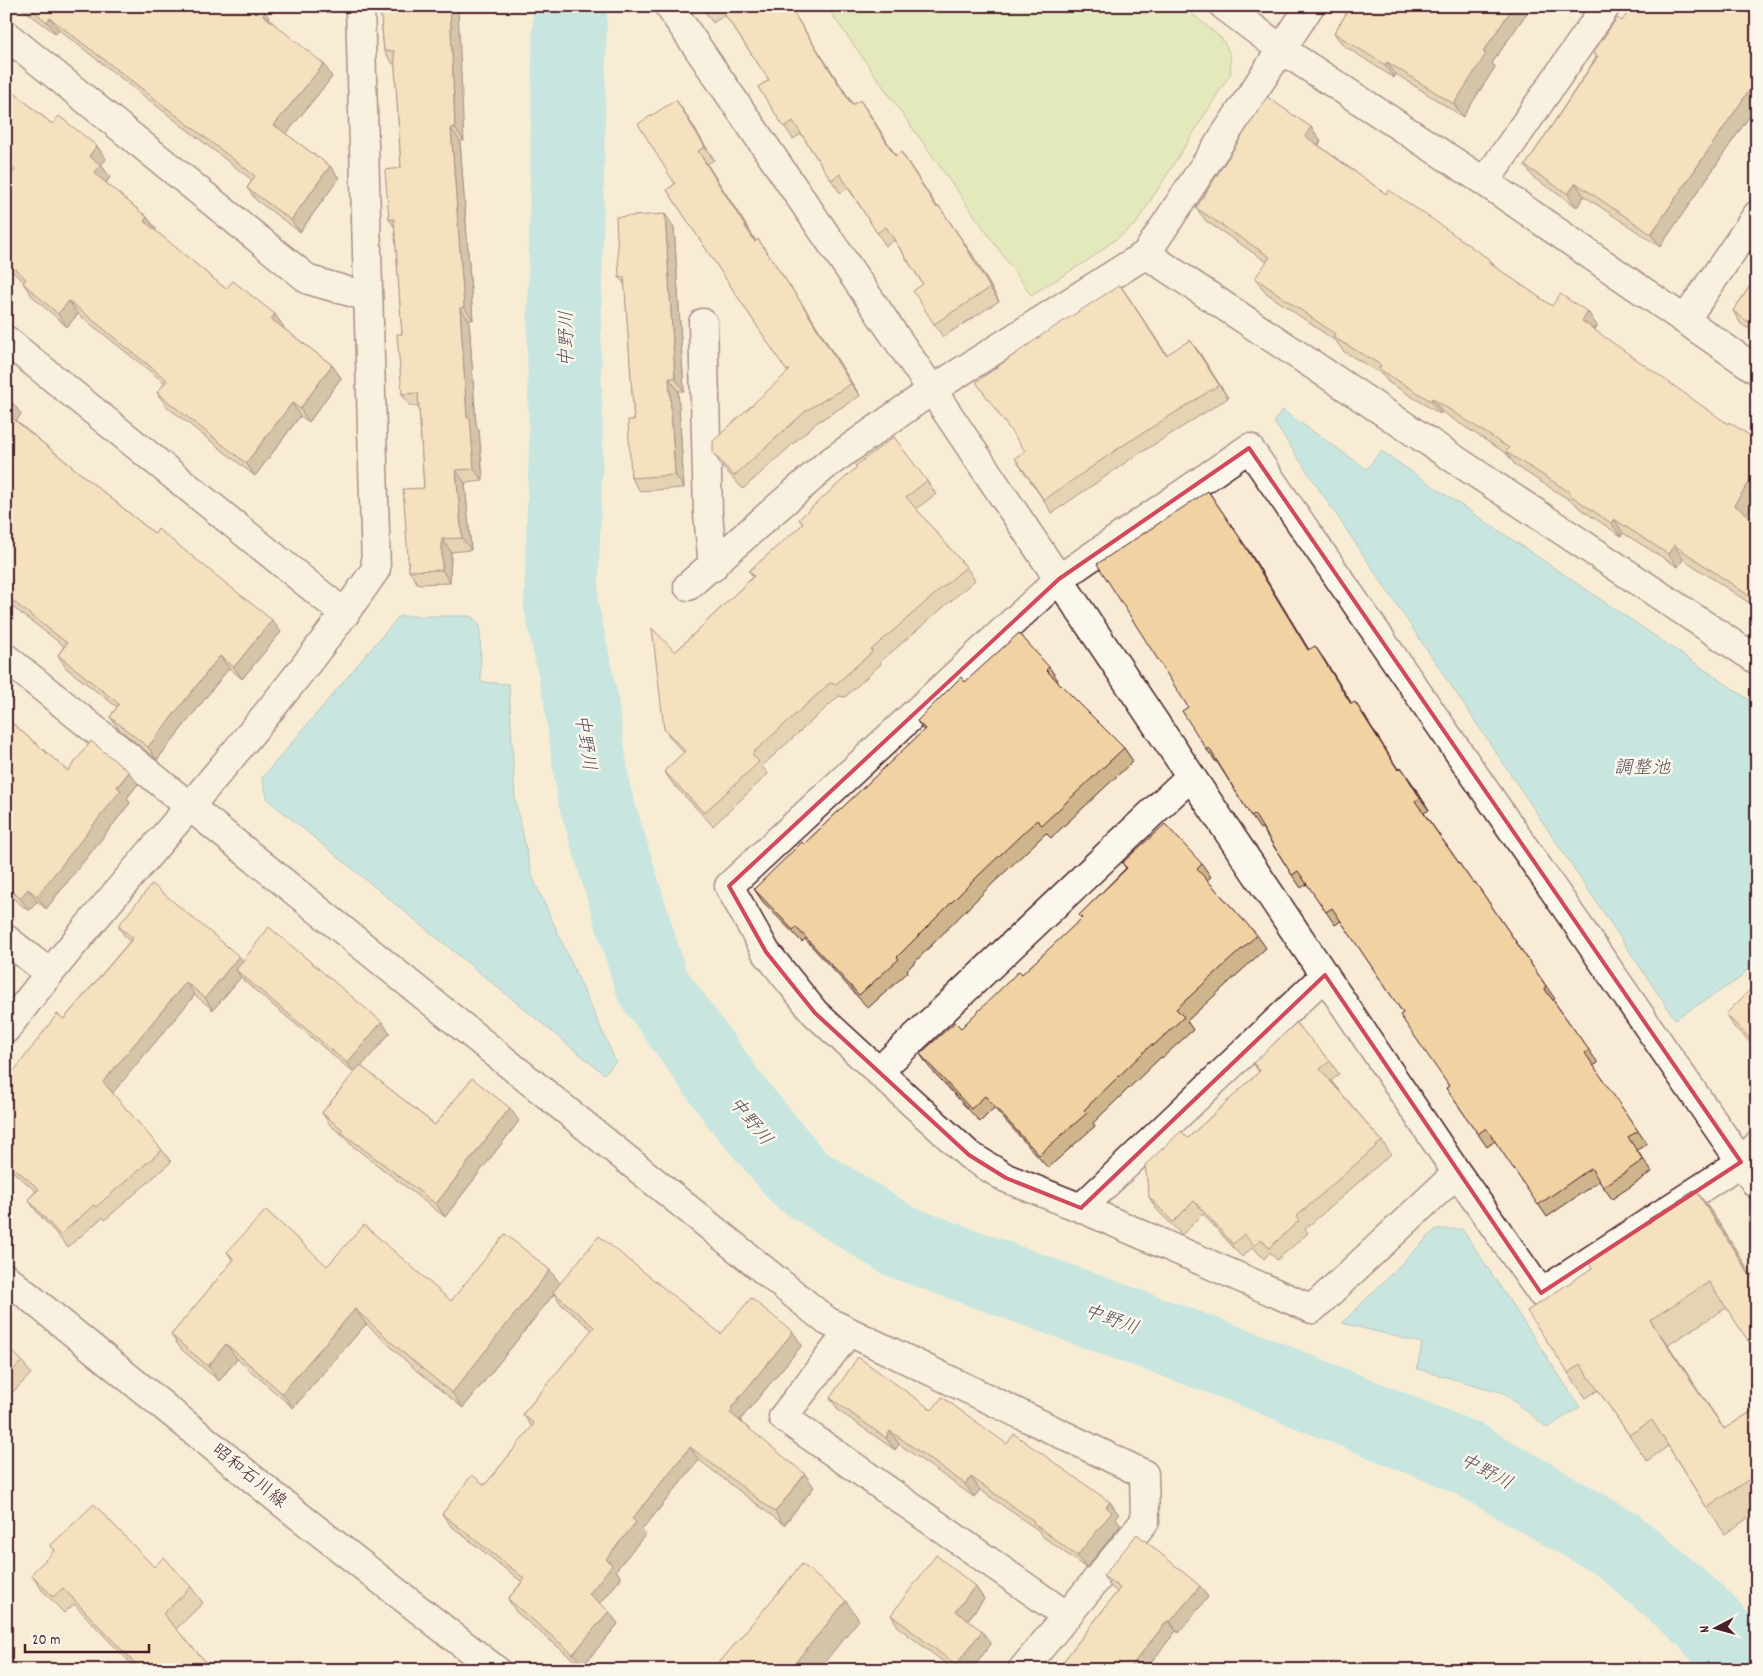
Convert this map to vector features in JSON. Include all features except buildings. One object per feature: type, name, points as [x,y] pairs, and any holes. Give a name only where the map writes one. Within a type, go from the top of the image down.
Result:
[{"type":"street","points":[[6,1029],[49,974],[191,807],[345,614],[376,569],[360,6]]},
{"type":"street","points":[[669,6],[932,390],[1457,1173],[1541,1293],[1749,1154]]},
{"type":"street","points":[[1224,6],[1281,49],[1485,182],[1757,370]]},
{"type":"street","points":[[688,586],[713,567],[826,465],[932,390],[1146,254],[1310,6]]},
{"type":"street","points":[[1485,182],[1606,6]]},
{"type":"street","points":[[6,35],[309,280],[368,297]]},
{"type":"street","points":[[1685,320],[1757,215]]},
{"type":"street","points":[[1146,254],[1757,660]]},
{"type":"street","points":[[703,323],[708,512],[713,567]]},
{"type":"street","points":[[6,340],[345,614]]},
{"type":"street","points":[[1457,1173],[1312,1309],[1080,1208],[1006,1178],[969,1155],[815,1013],[766,952],[729,886],[1060,579],[1249,448],[1749,1154],[1757,1185]]},
{"type":"street","points":[[6,658],[827,1321],[848,1333],[1144,1474],[1145,1521],[1022,1670]]},
{"type":"street","points":[[879,1071],[1190,776]]},
{"type":"street","points":[[6,939],[49,974]]},
{"type":"street","points":[[1080,1208],[1325,975]]},
{"type":"street","name":"昭和石川線","points":[[6,1278],[315,1528],[496,1670]]},
{"type":"street","points":[[848,1333],[783,1417],[1067,1616]]},
{"type":"highlighted area","points":[[1249,448],[1741,1162],[1541,1293],[1325,975],[1081,1208],[1006,1178],[969,1155],[815,1013],[766,952],[729,886],[1059,579]]},
{"type":"green space","points":[[826,6],[1183,6],[1222,39],[1230,54],[1231,73],[1136,224],[1087,261],[1031,295]]},
{"type":"water","name":"調整池","points":[[1282,410],[1367,469],[1381,451],[1757,705],[1757,957],[1739,979],[1675,1019],[1274,422]]},
{"type":"water","points":[[399,616],[471,616],[480,625],[481,682],[509,684],[515,799],[532,876],[616,1062],[604,1074],[268,800],[262,778]]},
{"type":"water","points":[[1436,1229],[1462,1229],[1580,1407],[1547,1428],[1504,1393],[1417,1369],[1422,1343],[1342,1323]]},
{"type":"waterway","name":"中野川","points":[[570,6],[564,349],[566,444],[561,605],[580,695],[594,795],[652,985],[736,1102],[800,1179],[899,1241],[1244,1367],[1469,1459],[1618,1545],[1701,1616],[1750,1670]]}]
